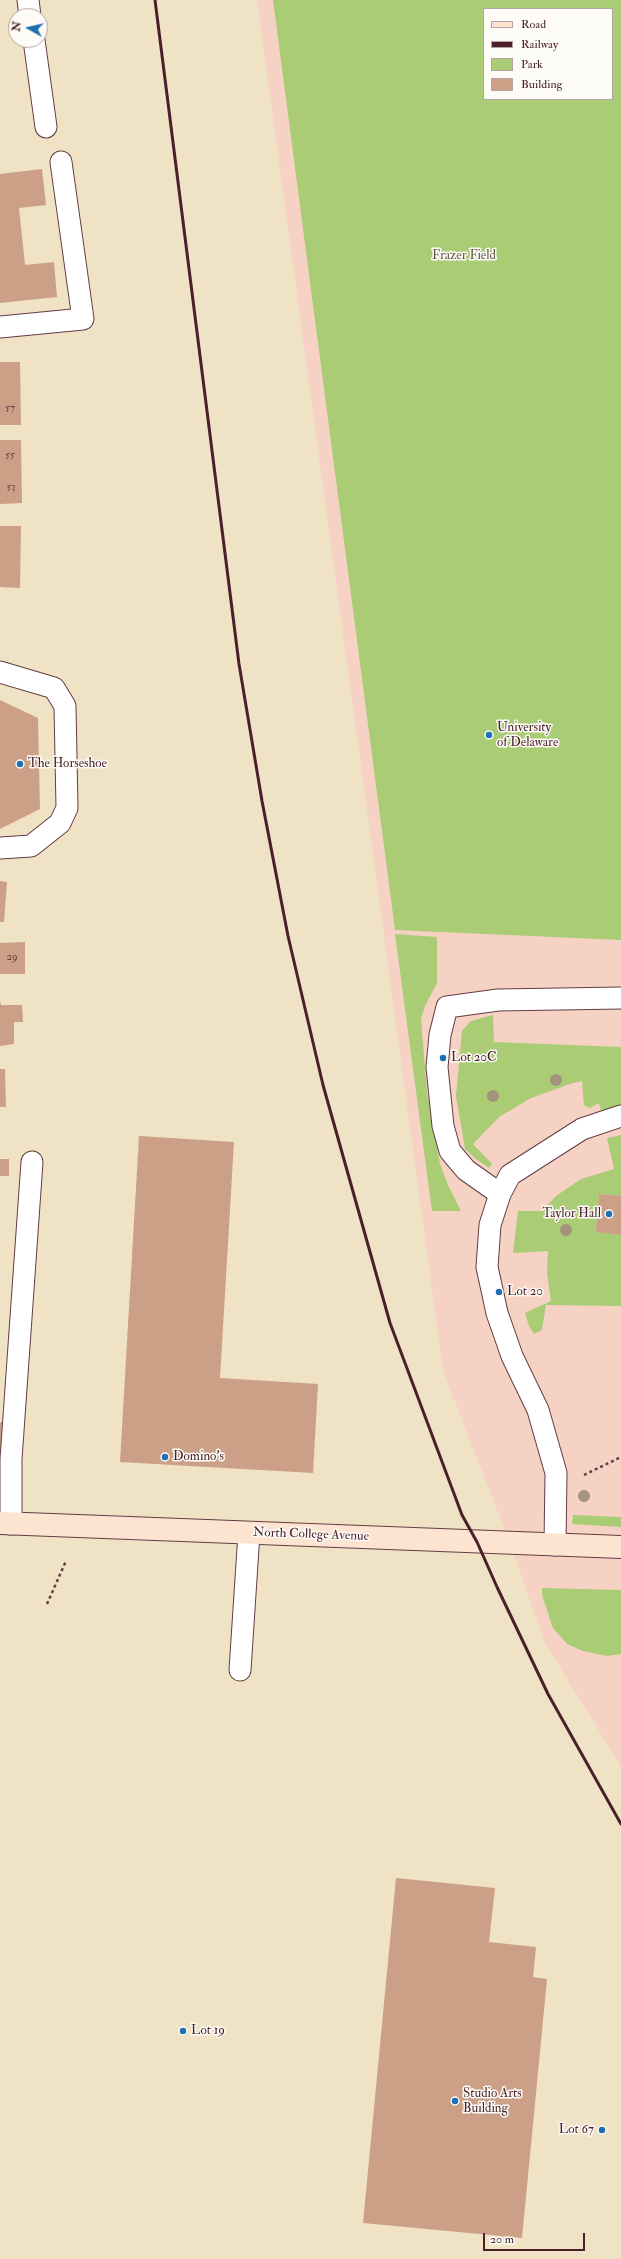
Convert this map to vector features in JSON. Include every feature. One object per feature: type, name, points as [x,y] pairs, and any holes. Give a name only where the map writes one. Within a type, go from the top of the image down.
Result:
[{"type":"street","name":"North College Avenue","points":[[5,1523],[621,1547]]},
{"type":"lane","points":[[35,48],[46,127]]},
{"type":"lane","points":[[0,327],[83,319],[61,162]]},
{"type":"lane","points":[[0,672],[54,688],[65,706],[67,808],[60,823],[31,846],[0,848]]},
{"type":"lane","points":[[500,1194],[466,1170],[450,1151],[443,1126],[437,1067],[440,1035],[447,1007],[498,1000],[621,998]]},
{"type":"lane","points":[[555,1545],[556,1473],[538,1410],[518,1364],[512,1356],[497,1313],[486,1268],[490,1225],[500,1194],[510,1175],[582,1129],[621,1116]]},
{"type":"lane","points":[[5,1523],[11,1459],[32,1162]]},
{"type":"lane","points":[[240,1670],[248,1533]]},
{"type":"path","points":[[47,1604],[66,1561]]},
{"type":"shaded area","name":"Frazer Field","points":[[257,0],[621,0],[621,1767],[544,1641],[510,1543],[443,1371]]},
{"type":"green space","name":"Frazer Field","points":[[273,0],[621,0],[621,940],[395,930]]},
{"type":"green space","points":[[395,934],[437,937],[437,983],[425,1006],[421,1019],[427,1092],[440,1164],[448,1185],[461,1211],[432,1211]]},
{"type":"green space","points":[[493,1015],[494,1042],[621,1047],[621,1108],[602,1115],[599,1103],[590,1108],[584,1105],[582,1081],[573,1083],[531,1098],[499,1117],[473,1144],[492,1164],[489,1168],[476,1159],[465,1149],[456,1096],[462,1031],[471,1021]]},
{"type":"green space","points":[[621,1135],[621,1196],[599,1194],[596,1232],[621,1235],[621,1306],[546,1305],[542,1330],[534,1334],[529,1326],[525,1313],[551,1301],[547,1273],[548,1251],[513,1253],[518,1211],[542,1211],[556,1196],[581,1179],[614,1169],[607,1138]]},
{"type":"green space","points":[[573,1515],[621,1517],[621,1527],[572,1524]]},
{"type":"green space","points":[[542,1588],[621,1590],[621,1654],[607,1656],[583,1651],[567,1644],[553,1628],[542,1595]]},
{"type":"building","points":[[42,169],[46,205],[19,208],[25,265],[54,262],[57,297],[0,303],[0,174]]},
{"type":"building","points":[[0,362],[20,362],[21,425],[0,425]]},
{"type":"building","points":[[0,440],[21,440],[22,503],[0,504]]},
{"type":"building","points":[[0,526],[21,526],[20,588],[0,587]]},
{"type":"building","name":"The Horseshoe","points":[[0,700],[38,718],[40,809],[0,829]]},
{"type":"building","points":[[0,881],[7,882],[4,922],[0,922]]},
{"type":"building","points":[[25,942],[25,974],[0,974],[0,943]]},
{"type":"building","points":[[0,1001],[1,1005],[22,1005],[23,1022],[14,1022],[14,1044],[0,1046]]},
{"type":"building","points":[[0,1069],[5,1069],[6,1107],[0,1107]]},
{"type":"building","points":[[139,1136],[234,1142],[220,1378],[318,1384],[313,1473],[120,1462]]},
{"type":"building","points":[[0,1159],[9,1159],[9,1176],[0,1176]]},
{"type":"building","name":"Taylor Hall","points":[[599,1194],[621,1196],[621,1235],[596,1232]]},
{"type":"building","points":[[0,1422],[3,1422],[2,1466],[0,1466]]},
{"type":"building","name":"Studio Arts Building","points":[[396,1878],[495,1888],[489,1942],[536,1947],[533,1977],[547,1979],[522,2238],[363,2223]]},
{"type":"railway","points":[[155,0],[239,664],[262,801],[288,936],[323,1085],[390,1323],[462,1515],[477,1542],[548,1694],[621,1824]]},
{"type":"place","name":"University of Delaware","points":[[489,735]]},
{"type":"place","name":"The Horseshoe","points":[[20,764]]},
{"type":"place","name":"Lot 20C","points":[[443,1058]]},
{"type":"place","name":"Taylor Hall","points":[[609,1214]]},
{"type":"place","name":"Lot 20","points":[[499,1292]]},
{"type":"place","name":"Domino's","points":[[165,1457]]},
{"type":"place","name":"Lot 19","points":[[183,2031]]},
{"type":"place","name":"Studio Arts Building","points":[[455,2101]]},
{"type":"place","name":"Lot 67","points":[[602,2130]]}]
